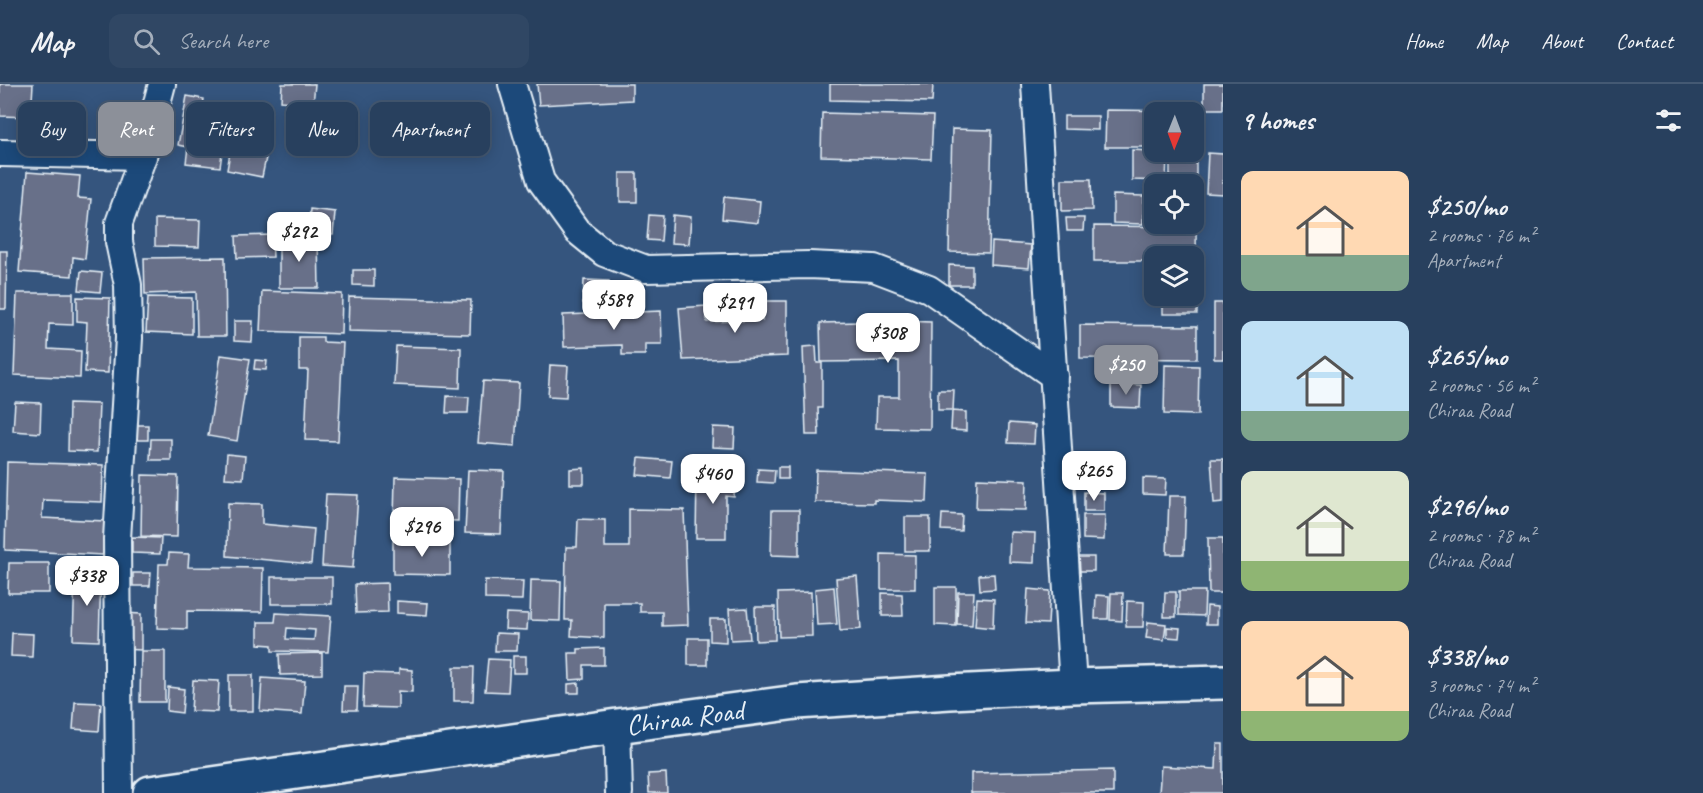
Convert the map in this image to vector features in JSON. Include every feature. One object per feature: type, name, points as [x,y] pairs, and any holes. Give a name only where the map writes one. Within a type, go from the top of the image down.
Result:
[{"type":"highway","name":"Chiraa Road","points":[[150,793],[796,702],[1073,686],[1223,682]]},
{"type":"street","points":[[157,102],[162,84]]},
{"type":"street","points":[[512,84],[541,181],[577,231],[604,254],[646,269],[809,265],[874,268],[929,289],[1054,376]]},
{"type":"street","points":[[1035,84],[1073,686]]},
{"type":"street","points":[[0,153],[98,155]]},
{"type":"street","points":[[119,793],[117,539],[129,338],[128,285],[119,242],[119,223],[143,156]]},
{"type":"street","points":[[617,726],[619,793]]},
{"type":"building","points":[[0,84],[33,84],[32,102],[18,102],[18,117],[0,116]]},
{"type":"building","points":[[282,84],[315,84],[313,102],[281,101]]},
{"type":"building","points":[[537,84],[632,84],[632,100],[539,105]]},
{"type":"building","points":[[830,84],[933,84],[932,102],[830,100]]},
{"type":"building","points":[[1204,84],[1223,84],[1223,109],[1204,109]]},
{"type":"building","points":[[187,96],[204,99],[203,102],[186,102],[186,147],[178,145]]},
{"type":"building","points":[[1106,110],[1144,110],[1144,147],[1105,147]]},
{"type":"building","points":[[822,113],[933,116],[931,159],[821,156]]},
{"type":"building","points":[[1064,116],[1098,116],[1098,130],[1064,129]]},
{"type":"building","points":[[952,129],[992,130],[989,253],[949,252]]},
{"type":"building","points":[[1132,150],[1144,151],[1144,162],[1167,162],[1166,174],[1144,174],[1144,180],[1132,180]]},
{"type":"building","points":[[1208,153],[1223,154],[1223,194],[1206,193]]},
{"type":"building","points":[[187,156],[222,156],[220,167],[186,163]]},
{"type":"building","points":[[229,156],[266,156],[262,177],[227,170]]},
{"type":"building","points":[[1170,162],[1196,162],[1196,174],[1170,174]]},
{"type":"building","points":[[27,172],[80,176],[78,198],[91,199],[85,259],[73,257],[72,276],[19,272]]},
{"type":"building","points":[[620,173],[637,173],[637,202],[620,202]]},
{"type":"building","points":[[1062,179],[1091,179],[1092,210],[1062,211]]},
{"type":"building","points":[[1113,195],[1144,196],[1143,224],[1113,223]]},
{"type":"building","points":[[724,197],[760,201],[758,223],[722,219]]},
{"type":"building","points":[[310,209],[335,212],[333,235],[308,233]]},
{"type":"building","points":[[649,215],[663,216],[661,241],[647,240]]},
{"type":"building","points":[[673,215],[691,217],[689,244],[671,243]]},
{"type":"building","points":[[1066,218],[1084,218],[1083,231],[1067,231]]},
{"type":"building","points":[[155,219],[200,220],[199,247],[155,246]]},
{"type":"building","points":[[1094,226],[1144,226],[1144,234],[1196,234],[1196,246],[1144,246],[1144,261],[1094,261]]},
{"type":"building","points":[[272,235],[273,257],[237,258],[236,236]]},
{"type":"building","points":[[279,237],[318,238],[319,288],[279,288]]},
{"type":"building","points":[[992,242],[1031,245],[1029,268],[991,265]]},
{"type":"building","points":[[0,251],[7,251],[6,309],[0,309]]},
{"type":"building","points":[[225,257],[226,336],[197,336],[196,292],[145,294],[144,258]]},
{"type":"building","points":[[949,265],[972,266],[972,285],[949,285]]},
{"type":"building","points":[[353,270],[374,270],[374,286],[353,285]]},
{"type":"building","points":[[81,271],[102,273],[100,292],[79,290]]},
{"type":"building","points":[[584,280],[609,281],[608,304],[583,303]]},
{"type":"building","points":[[262,291],[342,294],[341,334],[260,331]]},
{"type":"building","points":[[17,293],[73,293],[73,325],[49,324],[48,349],[81,351],[80,378],[14,375]]},
{"type":"building","points":[[77,297],[110,298],[108,373],[85,372],[87,322],[77,321]]},
{"type":"building","points":[[148,297],[192,298],[192,334],[146,332]]},
{"type":"building","points":[[349,297],[471,300],[470,334],[348,331]]},
{"type":"building","points":[[762,301],[787,301],[787,356],[683,360],[679,308],[706,306],[707,322],[762,320]]},
{"type":"building","points":[[1214,303],[1223,303],[1223,359],[1214,359]]},
{"type":"building","points":[[1163,306],[1197,306],[1197,314],[1163,314]]},
{"type":"building","points":[[661,311],[662,344],[645,344],[645,355],[622,355],[622,345],[564,347],[563,315]]},
{"type":"building","points":[[234,321],[253,321],[252,342],[234,341]]},
{"type":"building","points":[[931,322],[930,429],[876,428],[877,397],[899,397],[899,361],[821,362],[820,323]]},
{"type":"building","points":[[1080,325],[1197,326],[1197,359],[1080,358]]},
{"type":"building","points":[[299,337],[323,337],[323,342],[343,343],[338,441],[305,440],[308,370],[299,370]]},
{"type":"building","points":[[396,346],[461,348],[460,388],[394,385]]},
{"type":"building","points":[[816,346],[817,363],[822,363],[822,408],[818,408],[819,435],[806,435],[803,347]]},
{"type":"building","points":[[221,355],[250,359],[237,441],[208,436]]},
{"type":"building","points":[[255,360],[267,361],[266,370],[254,369]]},
{"type":"building","points":[[550,365],[568,366],[566,397],[548,396]]},
{"type":"building","points":[[1165,365],[1199,366],[1198,415],[1164,414]]},
{"type":"building","points":[[483,381],[519,383],[515,446],[478,443]]},
{"type":"building","points":[[1111,384],[1141,385],[1140,408],[1111,407]]},
{"type":"building","points":[[938,390],[954,390],[953,410],[938,410]]},
{"type":"building","points":[[447,396],[469,397],[468,413],[446,413]]},
{"type":"building","points":[[15,402],[41,403],[40,433],[13,431]]},
{"type":"building","points":[[69,403],[99,404],[97,452],[68,451]]},
{"type":"building","points":[[952,411],[966,412],[966,431],[951,430]]},
{"type":"building","points":[[1009,423],[1035,425],[1034,444],[1008,443]]},
{"type":"building","points":[[133,425],[148,425],[148,440],[134,440]]},
{"type":"building","points":[[713,427],[735,428],[734,448],[712,447]]},
{"type":"building","points":[[151,439],[171,439],[171,460],[150,460]]},
{"type":"building","points":[[227,454],[245,456],[243,479],[225,478]]},
{"type":"building","points":[[639,458],[672,461],[670,478],[637,475]]},
{"type":"building","points":[[1211,459],[1223,459],[1223,502],[1214,503]]},
{"type":"building","points":[[7,462],[103,465],[102,502],[43,500],[42,518],[105,521],[103,555],[5,550]]},
{"type":"building","points":[[778,467],[788,467],[788,479],[778,479]]},
{"type":"building","points":[[584,468],[584,484],[570,484],[570,469]]},
{"type":"building","points":[[758,469],[775,470],[774,483],[757,482]]},
{"type":"building","points":[[468,470],[504,471],[501,534],[465,533]]},
{"type":"building","points":[[816,470],[928,474],[927,502],[874,500],[874,503],[815,502]]},
{"type":"building","points":[[142,475],[178,476],[177,537],[141,536]]},
{"type":"building","points":[[697,475],[735,476],[734,497],[726,496],[726,538],[696,538]]},
{"type":"building","points":[[395,477],[459,479],[458,521],[394,519]]},
{"type":"building","points":[[977,478],[1027,480],[1026,510],[976,509]]},
{"type":"building","points":[[1143,478],[1166,479],[1165,495],[1143,494]]},
{"type":"building","points":[[1084,492],[1104,493],[1104,511],[1084,511]]},
{"type":"building","points":[[326,494],[358,495],[353,568],[322,566]]},
{"type":"building","points":[[1169,496],[1186,496],[1184,554],[1167,554]]},
{"type":"building","points":[[228,503],[262,504],[262,524],[314,529],[311,564],[227,556]]},
{"type":"building","points":[[629,509],[684,510],[688,625],[662,626],[662,612],[640,612],[640,603],[604,603],[604,638],[571,636],[572,620],[565,620],[566,547],[577,547],[578,519],[605,520],[605,547],[629,547]]},
{"type":"building","points":[[772,510],[799,510],[799,556],[771,555]]},
{"type":"building","points":[[942,514],[962,515],[961,531],[941,530]]},
{"type":"building","points":[[1083,515],[1105,515],[1104,540],[1083,539]]},
{"type":"building","points":[[905,517],[930,517],[930,551],[905,551]]},
{"type":"building","points":[[1010,532],[1035,533],[1034,563],[1009,562]]},
{"type":"building","points":[[132,537],[161,538],[160,554],[132,553]]},
{"type":"building","points":[[1208,538],[1223,538],[1223,593],[1209,593]]},
{"type":"building","points":[[393,541],[450,542],[450,575],[393,574]]},
{"type":"building","points":[[169,553],[189,554],[188,567],[263,568],[262,612],[187,611],[187,629],[157,628],[159,564],[168,564]]},
{"type":"building","points":[[881,554],[915,555],[915,589],[881,589]]},
{"type":"building","points":[[1075,557],[1094,557],[1094,571],[1074,571]]},
{"type":"building","points":[[9,563],[49,563],[49,593],[8,593]]},
{"type":"building","points":[[75,573],[101,574],[99,641],[73,640]]},
{"type":"building","points":[[133,573],[151,573],[150,586],[133,586]]},
{"type":"building","points":[[994,574],[995,589],[980,590],[979,575]]},
{"type":"building","points":[[857,576],[861,629],[840,631],[836,578]]},
{"type":"building","points":[[271,577],[332,577],[332,604],[271,604]]},
{"type":"building","points":[[485,580],[523,581],[522,600],[485,599]]},
{"type":"building","points":[[531,580],[561,581],[560,621],[530,620]]},
{"type":"building","points":[[387,583],[388,612],[356,613],[355,584]]},
{"type":"building","points":[[834,587],[837,624],[817,625],[815,589]]},
{"type":"building","points":[[935,587],[956,587],[956,626],[935,625]]},
{"type":"building","points":[[1028,589],[1050,591],[1048,624],[1026,623]]},
{"type":"building","points":[[1179,591],[1205,591],[1204,616],[1179,615]]},
{"type":"building","points":[[811,592],[812,636],[779,637],[778,593]]},
{"type":"building","points":[[958,592],[974,592],[972,625],[957,624]]},
{"type":"building","points":[[1165,592],[1176,592],[1176,617],[1164,617]]},
{"type":"building","points":[[882,593],[902,594],[903,616],[882,616]]},
{"type":"building","points":[[1111,593],[1123,593],[1122,621],[1110,620]]},
{"type":"building","points":[[1096,595],[1109,596],[1108,619],[1095,619]]},
{"type":"building","points":[[977,598],[994,599],[993,628],[975,626]]},
{"type":"building","points":[[397,601],[428,603],[427,615],[397,613]]},
{"type":"building","points":[[1127,601],[1144,602],[1143,627],[1126,627]]},
{"type":"building","points":[[1207,606],[1217,607],[1217,624],[1206,624]]},
{"type":"building","points":[[755,607],[775,607],[775,640],[756,641]]},
{"type":"building","points":[[747,608],[750,639],[731,640],[729,609]]},
{"type":"building","points":[[123,613],[141,614],[141,650],[123,649]]},
{"type":"building","points":[[276,613],[331,616],[328,652],[272,651],[272,645],[258,644],[258,622],[275,622]],"holes":[[[287,628],[315,630],[314,640],[286,639]]]},
{"type":"building","points":[[506,613],[528,614],[527,630],[505,629]]},
{"type":"building","points":[[710,619],[726,619],[726,642],[710,641]]},
{"type":"building","points":[[1148,622],[1166,624],[1164,640],[1146,638]]},
{"type":"building","points":[[1167,627],[1180,628],[1179,638],[1167,637]]},
{"type":"building","points":[[12,633],[33,634],[32,657],[11,656]]},
{"type":"building","points":[[496,633],[518,634],[517,651],[495,651]]},
{"type":"building","points":[[688,638],[707,638],[707,665],[688,665]]},
{"type":"building","points":[[604,648],[604,665],[584,665],[584,679],[570,680],[569,653],[578,653],[578,649]]},
{"type":"building","points":[[141,651],[165,651],[165,702],[140,702]]},
{"type":"building","points":[[322,653],[322,674],[280,675],[279,654]]},
{"type":"building","points":[[513,656],[526,656],[526,673],[513,673]]},
{"type":"building","points":[[488,659],[510,660],[508,692],[485,691]]},
{"type":"building","points":[[454,667],[474,667],[473,701],[454,701]]},
{"type":"building","points":[[399,669],[412,670],[412,692],[398,691],[398,708],[363,707],[364,673],[399,674]]},
{"type":"building","points":[[229,675],[253,675],[253,711],[229,711]]},
{"type":"building","points":[[262,678],[305,681],[302,714],[260,711]]},
{"type":"building","points":[[193,680],[219,681],[217,712],[191,711]]},
{"type":"building","points":[[579,683],[579,693],[568,693],[568,684]]},
{"type":"building","points":[[344,686],[358,686],[357,710],[343,710]]},
{"type":"building","points":[[168,687],[184,689],[182,713],[167,711]]},
{"type":"building","points":[[75,702],[101,703],[99,731],[73,729]]},
{"type":"building","points":[[1217,744],[1223,744],[1223,793],[1159,793],[1161,766],[1216,769]]},
{"type":"building","points":[[1113,770],[1113,793],[971,793],[971,773]]},
{"type":"building","points":[[666,773],[667,793],[649,793],[648,774]]}]
